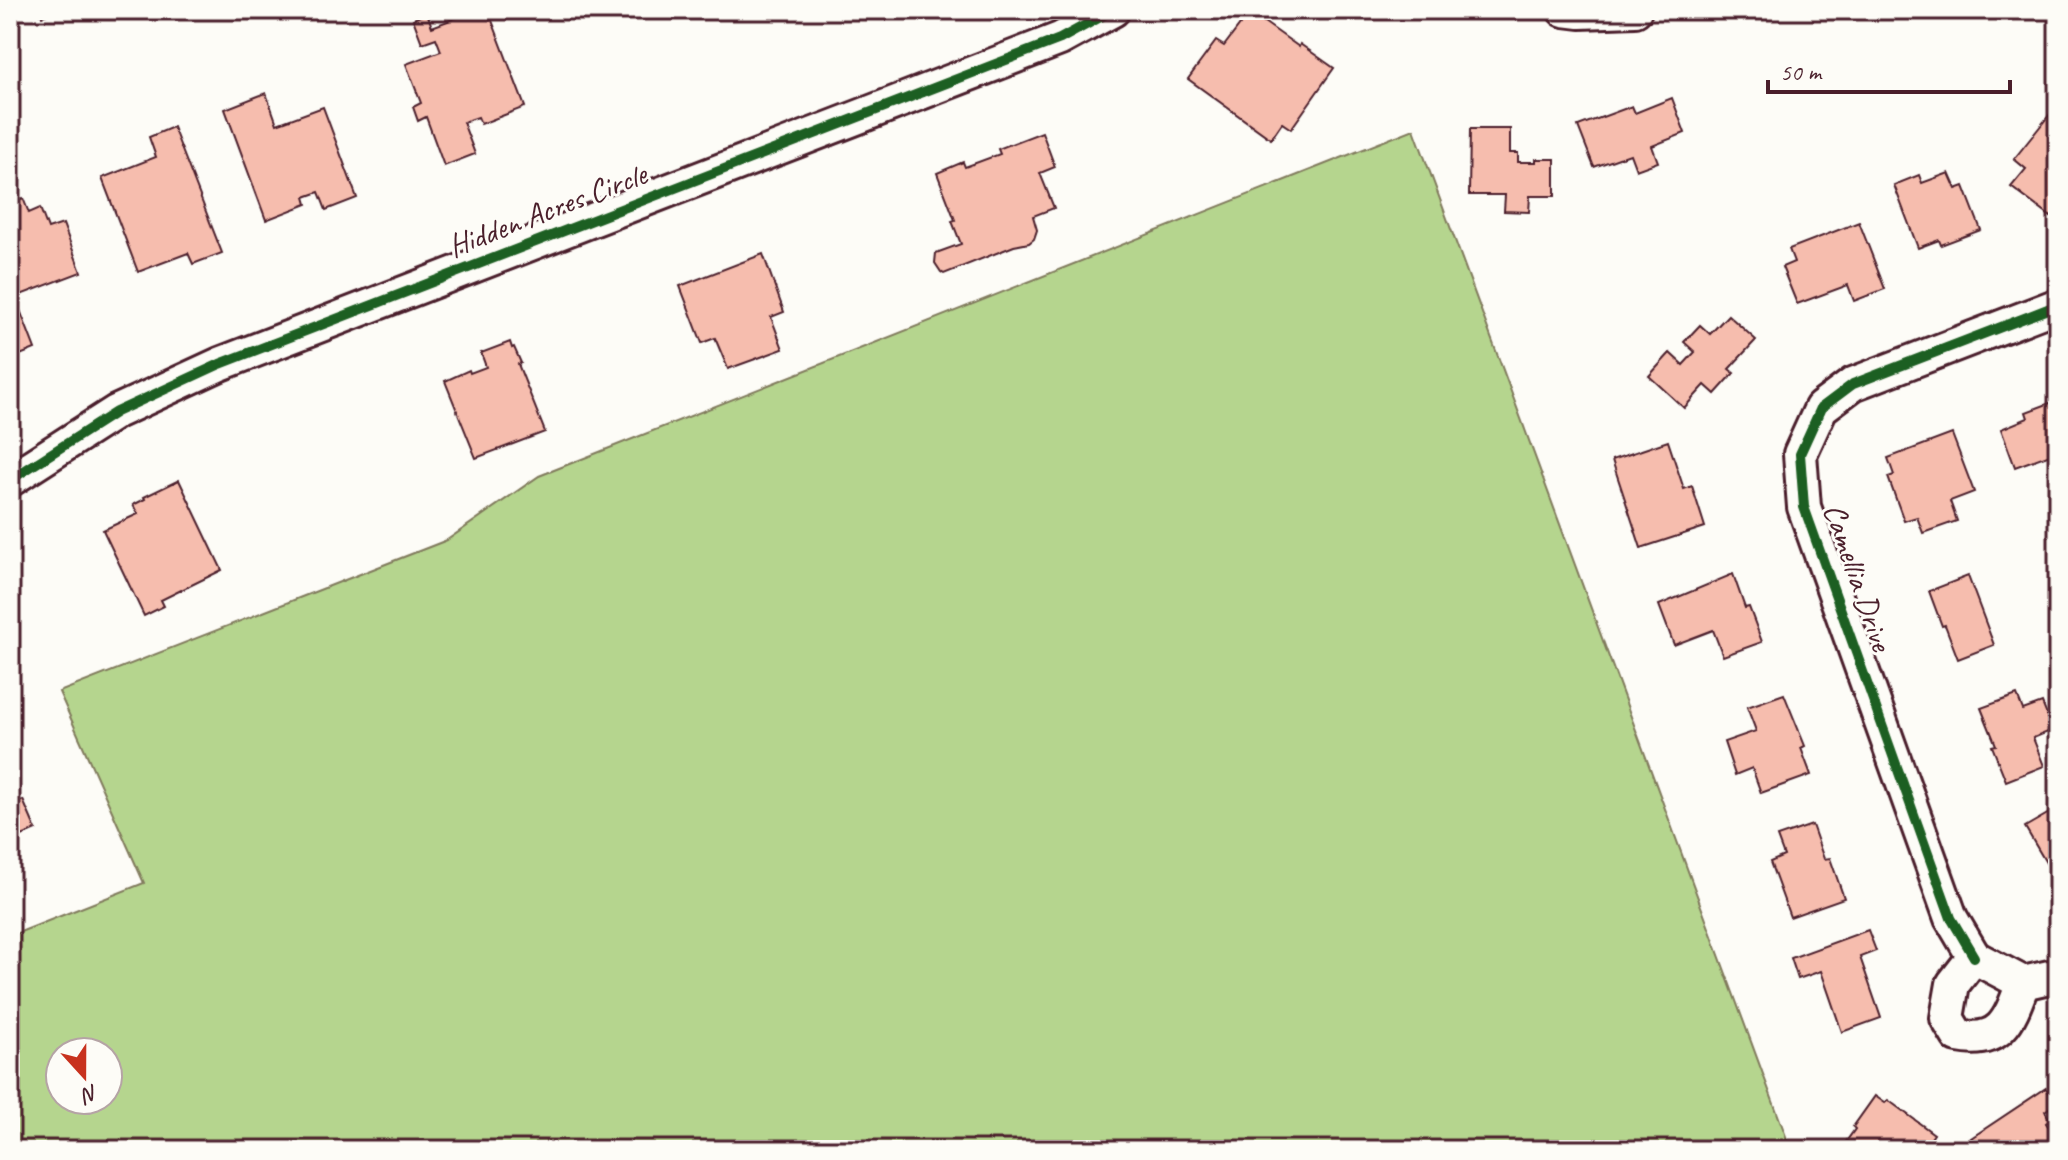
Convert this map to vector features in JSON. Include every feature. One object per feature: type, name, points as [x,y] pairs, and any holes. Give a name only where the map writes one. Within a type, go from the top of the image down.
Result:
[{"type":"street","name":"Hidden Acres Circle","points":[[10,480],[116,412],[220,364],[1060,39],[1113,10]]},
{"type":"street","points":[[1564,10],[1635,10]]},
{"type":"street","name":"Camellia Drive","points":[[1974,957],[1951,918],[1804,507],[1800,454],[1821,408],[1853,384],[2058,305]]},
{"type":"street","points":[[2023,983],[2010,1018],[1995,1033],[1975,1040],[1958,1036],[1947,1018],[1953,984],[1974,957],[2023,983],[2058,975]]},
{"type":"green space","points":[[1414,129],[1791,1150],[18,1150],[10,1130],[10,936],[144,883],[59,692],[447,540],[539,476]]},
{"type":"building","points":[[40,10],[59,10],[42,16]]},
{"type":"building","points":[[477,10],[488,10],[525,107],[481,124],[478,117],[463,122],[475,154],[444,166],[426,117],[418,121],[413,107],[421,103],[406,64],[441,51],[436,38],[422,43],[413,19],[427,13],[432,27]]},
{"type":"building","points":[[1250,12],[1334,68],[1291,129],[1282,123],[1271,139],[1188,79],[1216,41],[1224,46]]},
{"type":"building","points":[[266,93],[277,124],[323,107],[357,198],[326,210],[319,192],[305,197],[307,204],[266,220],[225,109]]},
{"type":"building","points":[[1672,98],[1685,133],[1652,146],[1658,162],[1636,170],[1630,154],[1594,167],[1578,126],[1632,106],[1635,113]]},
{"type":"building","points":[[2058,104],[2058,208],[2051,217],[2011,187],[2026,169],[2014,159]]},
{"type":"building","points":[[173,127],[222,253],[193,264],[188,253],[138,272],[102,178],[156,157],[149,137]]},
{"type":"building","points":[[1470,129],[1510,129],[1510,153],[1518,153],[1518,162],[1555,159],[1555,196],[1530,196],[1529,212],[1504,211],[1505,195],[1469,195]]},
{"type":"building","points":[[1042,132],[1055,167],[1040,173],[1054,208],[1033,216],[1037,230],[1034,239],[944,274],[941,272],[935,263],[936,253],[961,244],[937,173],[963,162],[965,167],[1000,154],[998,149]]},
{"type":"building","points":[[1949,173],[1956,189],[1964,186],[1981,230],[1941,245],[1939,240],[1918,248],[1894,185],[1919,175],[1922,183]]},
{"type":"building","points":[[23,198],[29,213],[40,208],[48,229],[63,224],[81,272],[15,297],[35,349],[10,359],[10,203]]},
{"type":"building","points":[[1859,222],[1885,289],[1854,301],[1848,285],[1797,304],[1782,267],[1794,262],[1789,249]]},
{"type":"building","points":[[763,254],[784,312],[771,317],[783,349],[728,369],[715,338],[702,343],[680,286]]},
{"type":"building","points":[[1728,315],[1756,340],[1729,369],[1734,373],[1715,394],[1705,385],[1684,408],[1649,376],[1670,353],[1683,365],[1695,352],[1684,342],[1700,325],[1710,334]]},
{"type":"building","points":[[510,342],[521,363],[518,364],[545,432],[476,458],[445,381],[469,370],[470,373],[486,367],[481,353]]},
{"type":"building","points":[[2058,400],[2058,466],[2053,453],[2015,467],[2001,429],[2028,418],[2026,412]]},
{"type":"building","points":[[1952,434],[1974,492],[1950,501],[1957,521],[1923,533],[1917,517],[1904,521],[1888,477],[1894,475],[1888,458]]},
{"type":"building","points":[[1668,441],[1684,489],[1692,486],[1705,527],[1641,548],[1612,460]]},
{"type":"building","points":[[179,480],[222,570],[161,600],[164,606],[144,616],[103,530],[138,514],[133,505]]},
{"type":"building","points":[[1733,574],[1762,642],[1723,656],[1713,630],[1674,645],[1659,605]]},
{"type":"building","points":[[1968,576],[1994,645],[1958,659],[1929,591]]},
{"type":"building","points":[[1784,694],[1805,746],[1801,748],[1811,775],[1761,793],[1752,768],[1735,775],[1724,742],[1756,731],[1747,707]]},
{"type":"building","points":[[2017,695],[2023,710],[2042,703],[2053,730],[2033,738],[2044,766],[2006,781],[1981,708]]},
{"type":"building","points":[[10,795],[13,804],[23,800],[36,830],[10,841]]},
{"type":"building","points":[[2058,808],[2058,883],[2025,827]]},
{"type":"building","points":[[1812,825],[1824,859],[1830,858],[1844,898],[1790,917],[1770,862],[1784,856],[1777,837]]},
{"type":"building","points":[[1868,930],[1876,951],[1860,957],[1881,1018],[1842,1032],[1821,971],[1798,979],[1791,958]]},
{"type":"building","points":[[2046,1088],[2056,1103],[2045,1111],[2050,1120],[2046,1123],[2058,1145],[2051,1150],[1979,1150],[1971,1138]]},
{"type":"building","points":[[1875,1096],[1885,1103],[1888,1100],[1934,1134],[1923,1150],[1840,1150]]},
{"type":"cycle path","points":[[10,480],[116,412],[220,364],[1060,39],[1113,10]]},
{"type":"cycle path","points":[[1974,957],[1951,918],[1804,507],[1800,454],[1821,408],[1853,384],[2058,305]]}]
